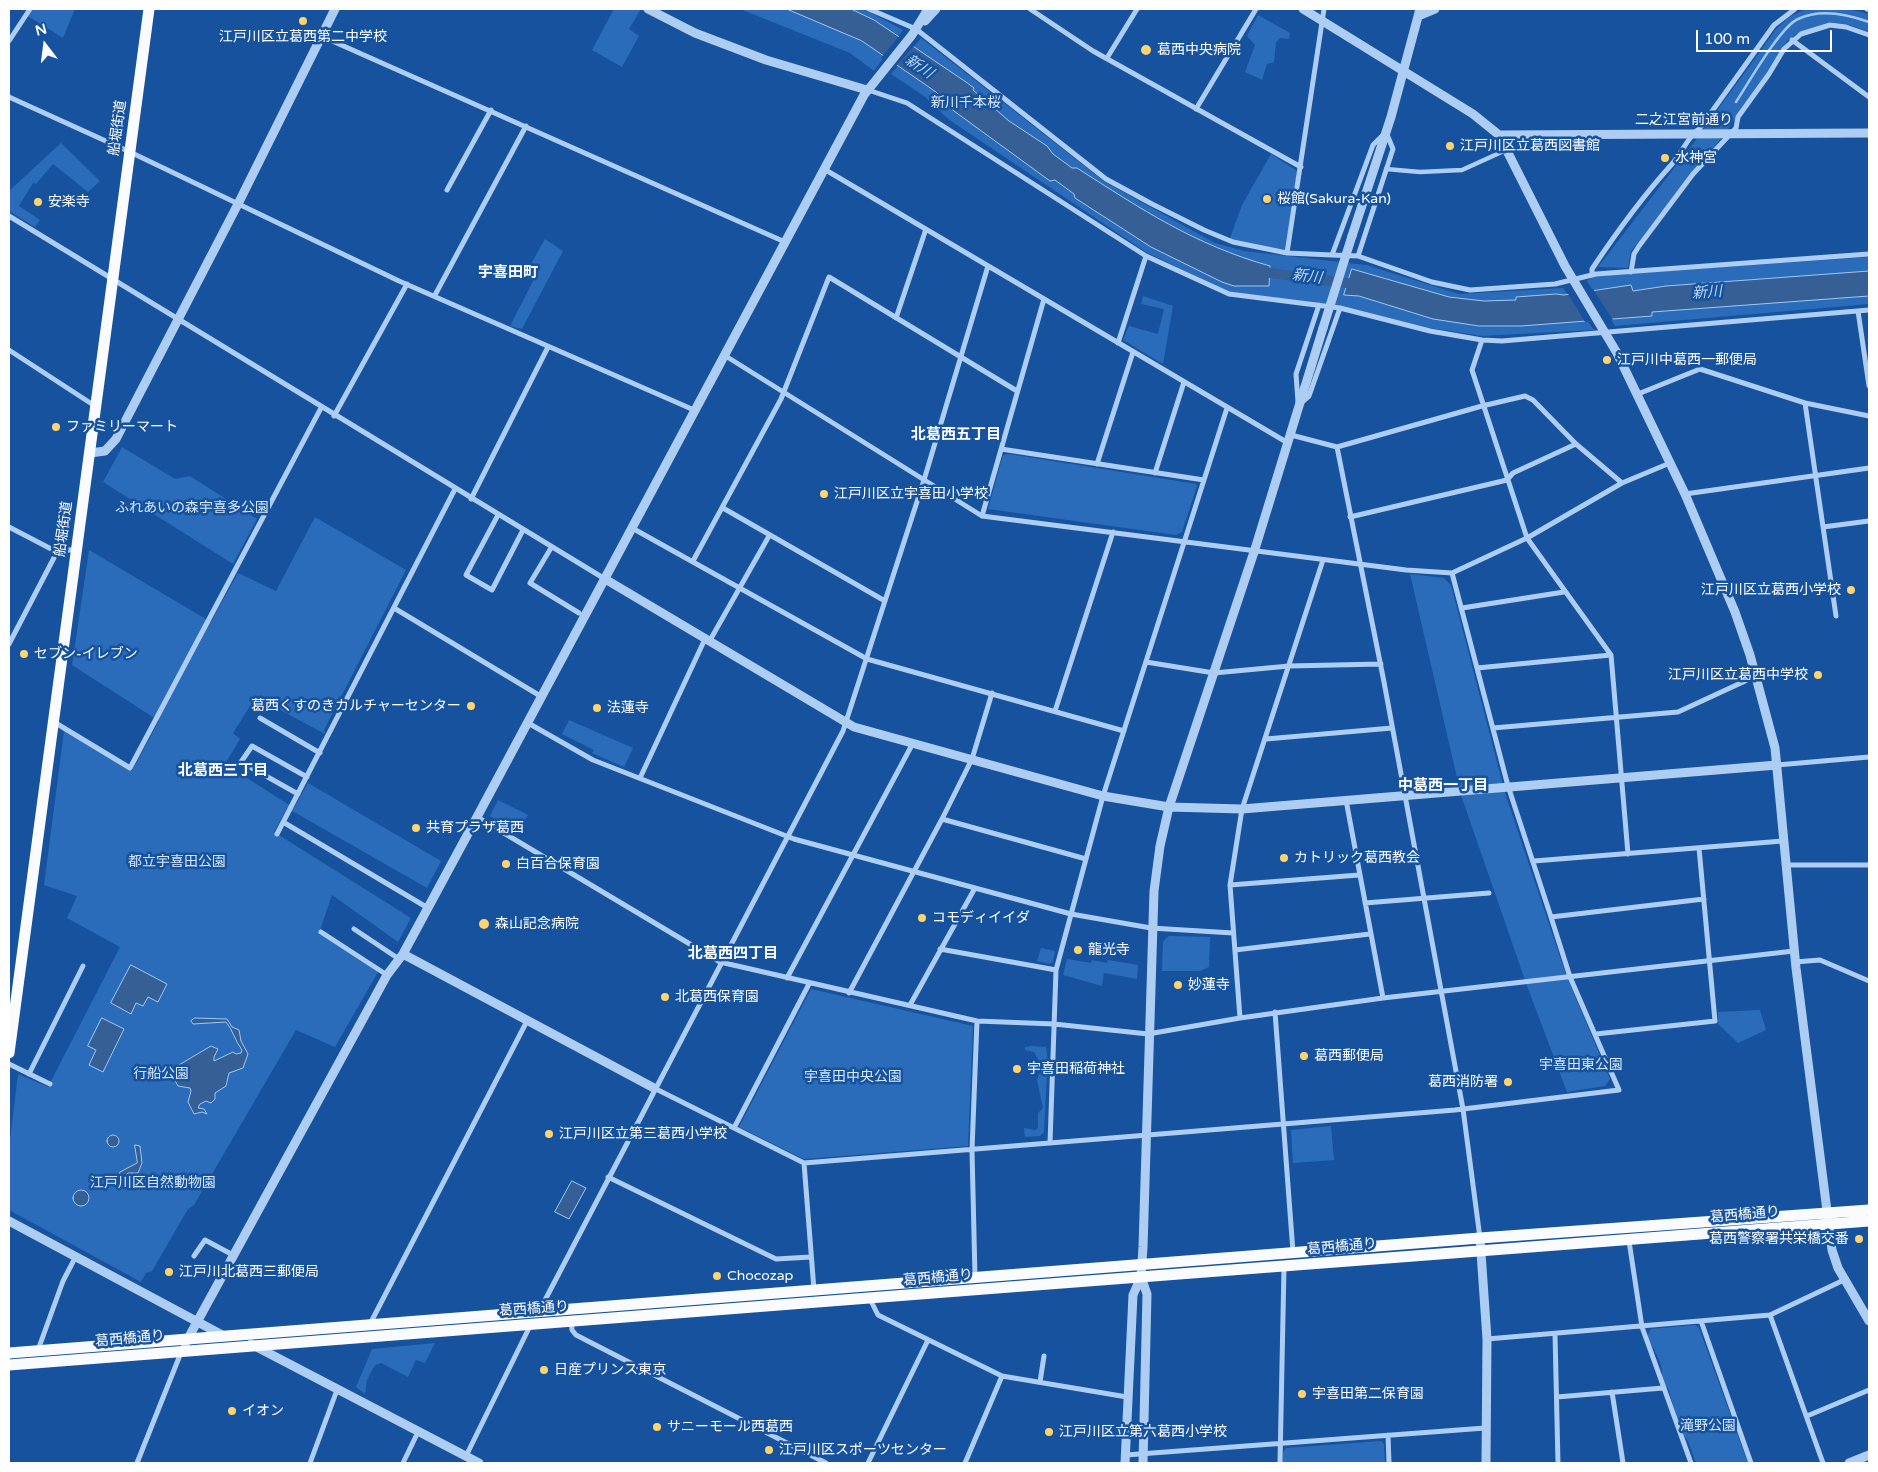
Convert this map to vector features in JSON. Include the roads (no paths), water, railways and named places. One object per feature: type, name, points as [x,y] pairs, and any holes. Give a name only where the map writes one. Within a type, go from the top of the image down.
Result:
[{"type":"main road","name":"船堀街道","points":[[9,1053],[149,9]]},
{"type":"main road","name":"葛西橋通り","points":[[9,1365],[185,1345],[224,1336],[541,1312],[570,1315],[870,1299],[1293,1253],[1480,1244],[1629,1240],[1827,1219],[1869,1210]]},
{"type":"main road","name":"葛西橋通り","points":[[9,1353],[250,1344],[532,1324],[570,1315],[814,1290],[975,1277],[1284,1266],[1480,1244],[1827,1219],[1869,1220]]},
{"type":"street","points":[[9,41],[30,9]]},
{"type":"street","points":[[90,453],[105,451],[116,439],[238,204],[334,9]]},
{"type":"street","points":[[648,9],[695,33],[766,60],[907,103],[1146,256],[1228,294],[1340,308],[1430,331],[1482,340],[1502,341],[1869,310]]},
{"type":"street","points":[[868,9],[914,32],[1106,179],[1224,240],[1287,253],[1358,256],[1432,282],[1470,290],[1575,283],[1592,274],[1869,254]]},
{"type":"street","points":[[914,32],[928,9]]},
{"type":"street","points":[[137,1463],[185,1345],[197,1322],[387,975],[401,956],[428,908],[824,169],[868,90],[914,32],[936,9]]},
{"type":"street","points":[[1030,9],[1107,58],[1300,167]]},
{"type":"street","points":[[1107,58],[1137,9]]},
{"type":"street","points":[[1196,109],[1256,9]]},
{"type":"street","points":[[1303,9],[1472,114],[1499,135],[1575,283],[1604,331],[1638,394],[1686,494],[1735,612],[1756,676],[1776,748],[1795,962],[1832,1250],[1844,1280],[1869,1322]]},
{"type":"street","points":[[1287,253],[1324,9]]},
{"type":"street","points":[[1143,1463],[1147,1294],[1141,1271],[1148,1034],[1156,870],[1163,826],[1255,549],[1386,132],[1419,12],[1435,9]]},
{"type":"street","points":[[1592,274],[1592,269],[1608,244],[1672,164],[1693,133],[1700,128],[1774,25],[1794,9]]},
{"type":"street","points":[[1631,272],[1634,254],[1639,246],[1693,174],[1736,128],[1738,117],[1792,40],[1810,30],[1830,26],[1846,27],[1869,35]]},
{"type":"street","points":[[321,36],[785,242]]},
{"type":"street","points":[[1792,40],[1869,97]]},
{"type":"street","points":[[9,97],[130,152],[407,284],[694,410]]},
{"type":"street","points":[[447,190],[491,110]]},
{"type":"street","points":[[435,296],[526,126]]},
{"type":"street","points":[[1358,256],[1392,149],[1386,132]]},
{"type":"street","points":[[1332,255],[1372,145],[1386,132]]},
{"type":"street","name":"二之江宮前通り","points":[[1499,135],[1869,133]]},
{"type":"street","points":[[1386,169],[1420,172],[1462,170],[1506,150]]},
{"type":"street","points":[[824,169],[1228,408],[1289,439],[1337,447],[1482,406],[1525,396],[1533,400],[1576,444],[1622,483]]},
{"type":"street","points":[[9,216],[550,548],[846,723],[913,743],[1104,796],[1170,807],[1242,809],[1869,757]]},
{"type":"street","points":[[896,318],[926,230]]},
{"type":"street","points":[[1118,343],[1146,256]]},
{"type":"street","points":[[466,1456],[654,1088],[846,723],[924,480],[988,266]]},
{"type":"street","points":[[693,561],[784,391],[828,277],[1017,390]]},
{"type":"street","points":[[334,416],[407,284]]},
{"type":"street","points":[[982,516],[1044,299]]},
{"type":"street","points":[[1299,405],[1296,374],[1318,305]]},
{"type":"street","points":[[1299,405],[1309,396],[1340,308]]},
{"type":"street","points":[[1858,311],[1869,386]]},
{"type":"street","points":[[1482,340],[1472,370],[1482,406],[1527,538],[1611,655],[1628,854]]},
{"type":"street","points":[[471,499],[548,347]]},
{"type":"street","points":[[9,350],[96,406]]},
{"type":"street","points":[[1097,464],[1133,352]]},
{"type":"street","points":[[724,355],[982,516],[1255,549],[1324,560],[1452,573],[1527,538],[1622,483],[1670,463]]},
{"type":"street","points":[[1638,394],[1700,369],[1805,403],[1869,416]]},
{"type":"street","points":[[1155,473],[1184,382]]},
{"type":"street","points":[[1805,403],[1836,616]]},
{"type":"street","points":[[53,721],[130,768],[320,408]]},
{"type":"street","points":[[1050,1144],[1056,970],[1104,796],[1228,408]]},
{"type":"street","points":[[1350,517],[1507,480],[1513,473],[1576,444]]},
{"type":"street","points":[[1337,447],[1380,664],[1463,1109],[1480,1244],[1487,1340],[1486,1463]]},
{"type":"street","points":[[1001,449],[1204,480]]},
{"type":"street","points":[[1686,494],[1869,468]]},
{"type":"street","points":[[277,834],[455,489]]},
{"type":"street","points":[[723,508],[885,601]]},
{"type":"street","points":[[498,515],[466,576],[492,590],[523,530]]},
{"type":"street","points":[[1823,527],[1869,521]]},
{"type":"street","points":[[9,527],[57,552],[77,549]]},
{"type":"street","points":[[632,528],[867,659],[1124,731]]},
{"type":"street","points":[[1054,711],[1112,532]]},
{"type":"street","points":[[640,778],[707,640],[741,588],[769,536]]},
{"type":"street","points":[[550,548],[530,583],[579,613]]},
{"type":"street","points":[[9,644],[57,552]]},
{"type":"street","points":[[1240,1018],[1230,885],[1242,809],[1324,560]]},
{"type":"street","points":[[354,929],[401,956],[527,1020],[654,1088],[804,1163],[1463,1109],[1619,1090],[1570,977],[1534,861],[1508,786],[1452,573]]},
{"type":"street","points":[[1462,608],[1564,592]]},
{"type":"street","points":[[394,608],[542,697]]},
{"type":"street","points":[[1477,668],[1611,655]]},
{"type":"street","points":[[1146,662],[1214,672],[1289,666],[1380,664]]},
{"type":"street","points":[[1493,728],[1678,712],[1756,676]]},
{"type":"street","points":[[849,993],[972,759],[992,693]]},
{"type":"street","points":[[260,718],[320,753]]},
{"type":"street","points":[[528,723],[593,760],[787,836],[1071,914],[1152,928],[1234,933]]},
{"type":"street","points":[[1266,739],[1392,728]]},
{"type":"street","points":[[787,978],[913,743]]},
{"type":"street","points":[[298,794],[241,762],[252,746],[307,777]]},
{"type":"street","points":[[1346,800],[1383,998]]},
{"type":"street","points":[[477,817],[720,962],[809,984],[977,1021],[1054,1024],[1148,1034],[1275,1012],[1383,998],[1794,951]]},
{"type":"street","points":[[942,819],[1086,859]]},
{"type":"street","points":[[283,822],[428,908]]},
{"type":"street","points":[[1534,861],[1784,841]]},
{"type":"street","points":[[1596,1034],[1715,1021],[1699,848]]},
{"type":"street","points":[[1786,865],[1869,865]]},
{"type":"street","points":[[1230,885],[1359,875]]},
{"type":"street","points":[[910,1006],[975,888]]},
{"type":"street","points":[[1365,903],[1489,892]]},
{"type":"street","points":[[1551,917],[1704,899]]},
{"type":"street","points":[[321,932],[387,975]]},
{"type":"street","points":[[1235,950],[1370,934]]},
{"type":"street","points":[[940,949],[1056,970]]},
{"type":"street","points":[[1795,962],[1820,960],[1869,981]]},
{"type":"street","points":[[29,1074],[83,966]]},
{"type":"street","points":[[734,1128],[809,984]]},
{"type":"street","points":[[1275,1012],[1293,1253]]},
{"type":"street","points":[[370,1324],[527,1020]]},
{"type":"street","points":[[975,1277],[972,1150],[977,1021]]},
{"type":"street","points":[[9,1064],[50,1084]]},
{"type":"street","points":[[804,1163],[814,1290]]},
{"type":"street","points":[[608,1177],[776,1259],[811,1257]]},
{"type":"street","points":[[9,1221],[224,1336],[250,1344],[479,1463]]},
{"type":"street","points":[[194,1256],[205,1240],[233,1255]]},
{"type":"street","points":[[1629,1240],[1642,1327],[1691,1463]]},
{"type":"street","points":[[38,1351],[53,1307],[75,1258]]},
{"type":"street","points":[[1280,1463],[1284,1266]]},
{"type":"street","points":[[1141,1271],[1133,1295],[1127,1397],[1126,1459],[1143,1454],[1485,1428]]},
{"type":"street","points":[[1487,1340],[1770,1315],[1844,1280]]},
{"type":"street","points":[[870,1299],[878,1314],[1002,1376],[1127,1397]]},
{"type":"street","points":[[570,1315],[572,1330],[576,1335],[826,1463]]},
{"type":"street","points":[[1770,1315],[1823,1463]]},
{"type":"street","points":[[1701,1320],[1751,1463]]},
{"type":"street","points":[[1555,1334],[1558,1463]]},
{"type":"street","points":[[868,1463],[928,1340]]},
{"type":"street","points":[[1040,1382],[1044,1356]]},
{"type":"street","points":[[965,1463],[1002,1376]]},
{"type":"street","points":[[1557,1397],[1663,1388]]},
{"type":"street","points":[[310,1463],[337,1390]]},
{"type":"street","points":[[1807,1416],[1869,1390]]},
{"type":"street","points":[[1612,1392],[1623,1463]]},
{"type":"street","points":[[404,1463],[418,1432]]},
{"type":"street","points":[[1388,1435],[1389,1463]]},
{"type":"street","points":[[1849,1463],[1869,1455]]},
{"type":"water","points":[[787,9],[851,9],[874,20],[966,82],[1009,121],[1047,146],[1053,154],[1072,168],[1077,168],[1124,198],[1193,237],[1217,248],[1270,266],[1269,286],[1234,286],[1151,247],[1075,198],[1074,194],[1055,180],[1050,181],[954,111],[936,92],[862,41]]},
{"type":"water","points":[[1352,269],[1449,297],[1484,301],[1516,300],[1516,297],[1556,294],[1564,295],[1631,285],[1633,291],[1666,286],[1869,271],[1869,296],[1652,312],[1652,316],[1521,326],[1479,326],[1433,319],[1359,296],[1344,295]]},
{"type":"water","points":[[131,965],[167,984],[158,1002],[148,997],[143,1006],[136,1003],[131,1014],[111,1003]]},
{"type":"water","points":[[102,1018],[124,1029],[103,1072],[89,1065],[96,1050],[88,1046]]},
{"type":"water","points":[[195,1018],[227,1019],[232,1027],[239,1030],[241,1041],[248,1054],[243,1068],[229,1073],[226,1086],[215,1093],[215,1099],[211,1103],[206,1101],[200,1104],[198,1108],[204,1109],[207,1114],[202,1112],[194,1114],[188,1102],[190,1088],[178,1086],[172,1075],[172,1069],[211,1046],[218,1049],[214,1061],[233,1052],[236,1054],[241,1053],[242,1050],[226,1022],[193,1024],[191,1021]]},
{"type":"water","points":[[115,1135],[118,1136],[118,1146],[111,1147],[108,1146],[107,1139],[108,1136]]},
{"type":"water","points":[[135,1145],[140,1146],[142,1163],[138,1173],[128,1173],[122,1180],[119,1177],[120,1172],[137,1163]]},
{"type":"water","points":[[572,1181],[586,1188],[569,1219],[555,1212]]},
{"type":"water","points":[[81,1190],[89,1198],[81,1206],[73,1198]]},
{"type":"waterway","points":[[1736,102],[1782,33],[1798,19],[1816,14],[1834,13],[1869,22]]},
{"type":"waterway","name":"新川","points":[[1256,271],[1361,285]]},
{"type":"place","name":"江戸川区立葛西第二中学校","points":[[303,21]]},
{"type":"place","name":"葛西中央病院","points":[[1146,50]]},
{"type":"place","name":"江戸川区立葛西図書館","points":[[1450,146]]},
{"type":"place","name":"水神宮","points":[[1665,158]]},
{"type":"place","name":"桜館(Sakura-Kan)","points":[[1267,199]]},
{"type":"place","name":"安楽寺","points":[[38,202]]},
{"type":"place","name":"江戸川中葛西一郵便局","points":[[1607,360]]},
{"type":"place","name":"ファミリーマート","points":[[56,427]]},
{"type":"place","name":"江戸川区立宇喜田小学校","points":[[824,494]]},
{"type":"place","name":"江戸川区立葛西小学校","points":[[1851,590]]},
{"type":"place","name":"セブン-イレブン","points":[[24,654]]},
{"type":"place","name":"江戸川区立葛西中学校","points":[[1818,675]]},
{"type":"place","name":"葛西くすのきカルチャーセンター","points":[[471,706]]},
{"type":"place","name":"法蓮寺","points":[[597,708]]},
{"type":"place","name":"共育プラザ葛西","points":[[416,828]]},
{"type":"place","name":"カトリック葛西教会","points":[[1284,858]]},
{"type":"place","name":"白百合保育園","points":[[506,864]]},
{"type":"place","name":"コモディイイダ","points":[[922,918]]},
{"type":"place","name":"森山記念病院","points":[[484,924]]},
{"type":"place","name":"龍光寺","points":[[1078,950]]},
{"type":"place","name":"妙蓮寺","points":[[1178,985]]},
{"type":"place","name":"北葛西保育園","points":[[665,997]]},
{"type":"place","name":"葛西郵便局","points":[[1304,1056]]},
{"type":"place","name":"宇喜田稲荷神社","points":[[1017,1069]]},
{"type":"place","name":"葛西消防署","points":[[1508,1082]]},
{"type":"place","name":"江戸川区立第三葛西小学校","points":[[549,1134]]},
{"type":"place","name":"葛西警察署共栄橋交番","points":[[1859,1239]]},
{"type":"place","name":"江戸川北葛西三郵便局","points":[[169,1272]]},
{"type":"place","name":"Chocozap","points":[[717,1276]]},
{"type":"place","name":"日産プリンス東京","points":[[544,1370]]},
{"type":"place","name":"宇喜田第二保育園","points":[[1302,1394]]},
{"type":"place","name":"イオン","points":[[232,1411]]},
{"type":"place","name":"サニーモール西葛西","points":[[657,1427]]},
{"type":"place","name":"江戸川区立第六葛西小学校","points":[[1049,1432]]},
{"type":"place","name":"江戸川区スポーツセンター","points":[[769,1450]]},
{"type":"district","name":"宇喜田町","points":[[508,273]]},
{"type":"district","name":"北葛西五丁目","points":[[956,435]]},
{"type":"district","name":"北葛西三丁目","points":[[223,771]]},
{"type":"district","name":"中葛西一丁目","points":[[1443,786]]},
{"type":"district","name":"北葛西四丁目","points":[[733,954]]},
{"type":"park label","name":"新川千本桜","points":[[966,103]]},
{"type":"park label","name":"ふれあいの森宇喜多公園","points":[[192,508]]},
{"type":"park label","name":"都立宇喜田公園","points":[[177,862]]},
{"type":"park label","name":"宇喜田東公園","points":[[1581,1065]]},
{"type":"park label","name":"行船公園","points":[[161,1074]]},
{"type":"park label","name":"宇喜田中央公園","points":[[853,1077]]},
{"type":"park label","name":"江戸川区自然動物園","points":[[153,1183]]},
{"type":"park label","name":"滝野公園","points":[[1708,1426]]}]
